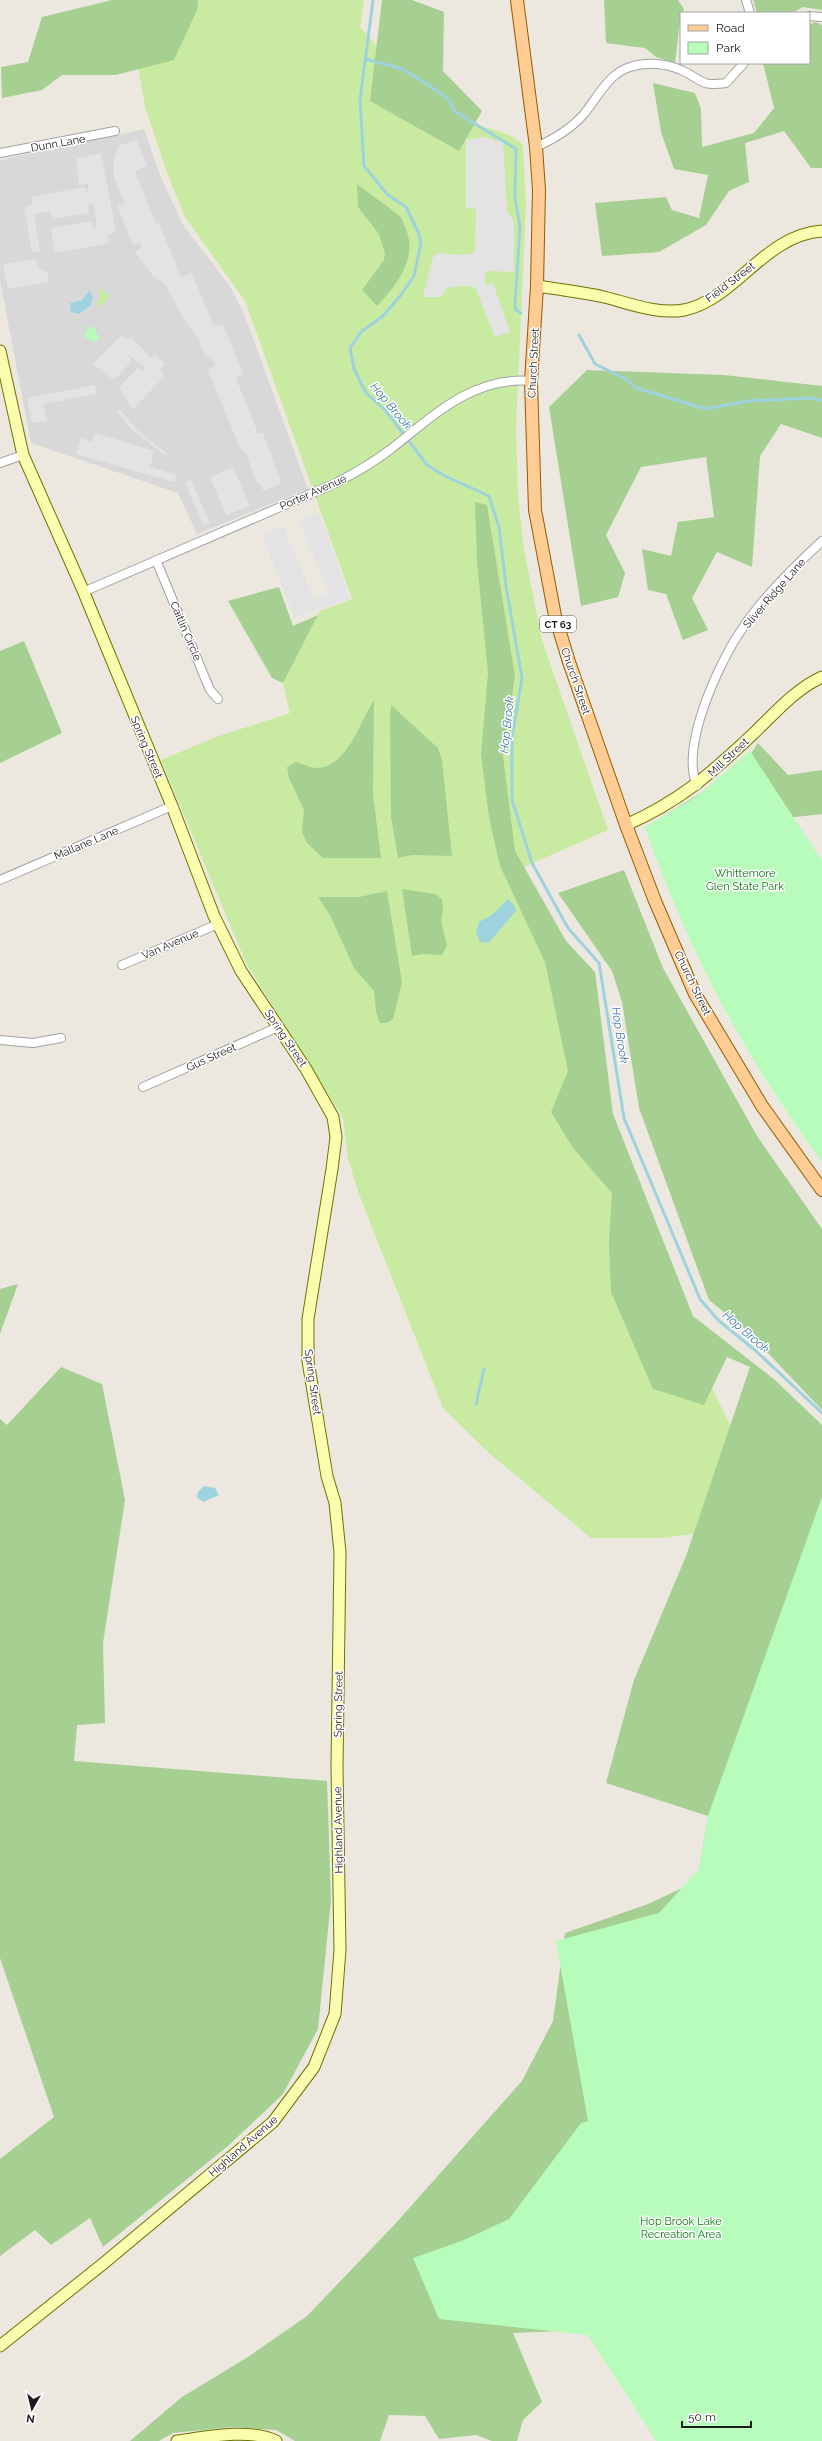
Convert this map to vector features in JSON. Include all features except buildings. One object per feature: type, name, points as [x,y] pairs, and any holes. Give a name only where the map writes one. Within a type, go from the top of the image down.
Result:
[{"type":"main road","name":"Church Street","points":[[517,0],[536,146],[539,216],[531,381],[535,510],[555,616],[569,662],[626,825],[655,901],[695,994],[762,1106],[822,1190]]},
{"type":"main road","name":"Field Street","points":[[536,286],[580,292],[653,308],[684,310],[711,298],[766,255],[791,238],[803,234],[822,231]]},
{"type":"main road","name":"Spring Street","points":[[0,351],[23,455],[83,592],[172,806],[218,924],[241,971],[329,1108],[335,1127],[332,1169],[308,1319],[308,1361],[327,1476],[335,1503],[340,1552],[337,1767]]},
{"type":"main road","name":"Mill Street","points":[[626,825],[670,804],[697,786],[783,704],[803,688],[822,678]]},
{"type":"main road","name":"Highland Avenue","points":[[0,2346],[104,2263],[273,2122],[314,2067],[336,2014],[340,1950],[337,1767]]},
{"type":"main road","points":[[177,2441],[219,2435],[266,2436],[276,2441]]},
{"type":"street","points":[[746,0],[750,12]]},
{"type":"street","points":[[810,16],[822,18]]},
{"type":"street","points":[[536,146],[563,133],[583,115],[614,76],[629,67],[653,63],[681,70],[701,83],[712,85],[726,83],[743,64]]},
{"type":"street","name":"Dunn Lane","points":[[0,153],[115,131]]},
{"type":"street","name":"Porter Avenue","points":[[83,592],[336,483],[389,450],[454,400],[476,389],[510,380],[531,381]]},
{"type":"street","points":[[0,463],[23,455]]},
{"type":"street","name":"Sliver Ridge Lane","points":[[697,786],[692,768],[699,727],[710,691],[740,632],[772,591],[822,541]]},
{"type":"street","name":"Caitlin Circle","points":[[156,560],[210,690],[218,699]]},
{"type":"street","name":"Mallane Lane","points":[[0,880],[172,806]]},
{"type":"street","name":"Van Avenue","points":[[122,964],[218,924]]},
{"type":"street","name":"Gus Street","points":[[143,1087],[278,1028]]},
{"type":"street","points":[[0,1040],[33,1043],[61,1038]]},
{"type":"shaded area","points":[[144,129],[160,175],[183,225],[229,285],[243,311],[308,489],[197,534],[178,493],[31,443],[0,280],[0,160]]},
{"type":"shaded area","points":[[484,137],[503,142],[507,211],[514,222],[514,272],[487,271],[485,276],[485,286],[493,283],[510,332],[495,337],[475,287],[461,286],[447,288],[441,297],[423,297],[433,257],[438,253],[460,255],[471,254],[475,251],[476,209],[466,208],[466,140]]},
{"type":"shaded area","points":[[137,140],[147,166],[135,171],[156,224],[159,223],[181,277],[192,273],[214,327],[223,324],[243,374],[236,378],[258,433],[263,433],[280,479],[280,484],[263,491],[262,486],[256,482],[246,453],[240,448],[208,370],[215,365],[214,361],[205,356],[199,340],[180,313],[165,284],[153,276],[135,252],[142,247],[140,242],[133,245],[117,206],[125,203],[114,178],[114,158],[118,146]]},
{"type":"shaded area","points":[[101,153],[116,232],[108,234],[109,243],[55,253],[51,228],[92,221],[93,229],[97,228],[94,204],[90,203],[88,205],[89,213],[53,219],[50,211],[34,214],[40,251],[32,252],[24,207],[33,204],[31,197],[84,187],[89,195],[88,184],[79,185],[76,159]]},
{"type":"shaded area","points":[[36,259],[37,267],[48,273],[49,282],[8,289],[3,264]]},
{"type":"shaded area","points":[[122,335],[127,339],[131,337],[151,358],[155,355],[165,364],[160,370],[165,376],[133,409],[119,387],[138,368],[145,372],[144,367],[127,354],[132,361],[114,380],[93,364]]},
{"type":"shaded area","points":[[95,385],[96,394],[43,404],[47,421],[32,423],[27,398]]},
{"type":"shaded area","points":[[120,410],[138,431],[168,454],[166,456],[132,430],[117,411]]},
{"type":"shaded area","points":[[95,433],[154,451],[150,467],[177,475],[174,482],[76,454],[81,438],[92,442]]},
{"type":"shaded area","points":[[233,467],[250,506],[226,515],[210,477]]},
{"type":"shaded area","points":[[191,480],[210,523],[203,525],[185,482]]},
{"type":"shaded area","points":[[319,512],[350,599],[294,617],[262,534],[283,526],[314,599],[329,593],[299,520]]},
{"type":"green space","points":[[112,0],[198,0],[197,10],[174,60],[116,75],[62,75],[42,90],[2,98],[1,67],[28,62],[42,17]]},
{"type":"green space","points":[[184,0],[364,0],[360,27],[415,88],[455,118],[464,122],[500,131],[516,139],[523,145],[526,206],[516,428],[518,496],[524,549],[542,640],[608,830],[524,867],[709,1382],[751,1468],[699,1533],[664,1538],[591,1538],[489,1453],[443,1408],[359,1194],[348,1159],[343,1118],[246,963],[161,760],[216,737],[290,713],[283,683],[320,611],[352,599],[245,301],[185,217],[169,178],[145,107],[134,43]]},
{"type":"green space","points":[[382,0],[412,0],[444,12],[443,71],[482,111],[459,151],[370,101]]},
{"type":"green space","points":[[604,0],[678,0],[684,9],[683,12],[680,12],[675,63],[656,57],[645,48],[606,43]]},
{"type":"green space","points":[[753,0],[822,0],[822,10],[803,7],[794,12],[757,12]]},
{"type":"green space","points":[[815,22],[822,25],[822,168],[811,168],[784,131],[745,143],[749,182],[729,191],[706,225],[659,252],[602,256],[595,203],[666,197],[672,210],[699,218],[708,175],[674,169],[661,132],[653,83],[695,93],[701,109],[702,147],[754,133],[774,108],[763,64],[810,64],[810,24]]},
{"type":"green space","points":[[357,184],[389,207],[402,219],[409,238],[408,260],[404,270],[392,289],[377,306],[362,290],[384,260],[385,253],[379,234],[358,207]]},
{"type":"green space","points":[[98,287],[110,296],[100,308],[97,303],[100,297]]},
{"type":"green space","points":[[90,326],[93,327],[99,337],[94,343],[84,336]]},
{"type":"green space","points":[[587,370],[724,375],[822,386],[822,438],[781,424],[760,456],[752,567],[717,552],[692,598],[708,630],[683,640],[666,594],[648,590],[642,549],[671,556],[678,522],[714,517],[706,457],[641,467],[606,535],[625,573],[618,597],[581,606],[549,407]]},
{"type":"green space","points":[[475,502],[487,505],[515,676],[503,756],[515,851],[566,941],[595,972],[613,1114],[693,1316],[775,1380],[822,1425],[822,1576],[586,2330],[513,2333],[542,2402],[523,2420],[517,2441],[492,2441],[476,2435],[439,2439],[425,2416],[389,2415],[380,2441],[295,2441],[276,2430],[233,2427],[173,2433],[159,2441],[130,2441],[182,2397],[248,2357],[307,2316],[396,2223],[522,2081],[553,2021],[565,1933],[648,1904],[697,1881],[708,1816],[606,1783],[634,1680],[686,1556],[750,1367],[727,1357],[704,1405],[653,1389],[611,1292],[609,1244],[612,1193],[573,1148],[551,1112],[568,1071],[545,962],[500,866],[489,817],[481,754],[488,673],[477,562]]},
{"type":"green space","points":[[279,587],[293,626],[318,615],[283,683],[272,678],[228,601]]},
{"type":"green space","points":[[24,641],[62,733],[0,763],[0,651]]},
{"type":"green space","points":[[374,700],[373,794],[381,858],[323,858],[307,843],[302,832],[304,810],[289,778],[287,767],[296,762],[309,767],[317,768],[327,766],[337,760],[352,742]]},
{"type":"green space","points":[[391,705],[438,748],[442,760],[452,856],[412,855],[398,858],[391,817]]},
{"type":"green space","points":[[758,743],[788,775],[822,770],[822,814],[733,824],[653,823],[742,767]]},
{"type":"green space","name":"Whittemore Glen State Park","points":[[750,751],[822,861],[822,1162],[768,1083],[721,1002],[699,959],[680,916],[645,827],[696,797]]},
{"type":"green space","points":[[624,870],[663,968],[757,1136],[822,1229],[822,1410],[746,1330],[709,1300],[639,1108],[622,1002],[612,971],[558,893]]},
{"type":"green space","points":[[402,889],[435,894],[442,899],[443,910],[441,920],[447,946],[442,955],[422,954],[412,956]]},
{"type":"green space","points":[[387,891],[402,982],[393,1019],[387,1023],[380,1023],[376,1012],[374,991],[354,968],[330,915],[318,897],[359,897]]},
{"type":"green space","points":[[18,1284],[0,1334],[0,1289]]},
{"type":"green space","points":[[61,1367],[102,1384],[125,1500],[103,1643],[105,1723],[77,1725],[74,1761],[327,1781],[331,1900],[318,2029],[283,2094],[228,2146],[103,2247],[90,2218],[51,2245],[35,2230],[0,2256],[0,2159],[54,2117],[0,1958],[0,1419],[7,1425]]},
{"type":"green space","name":"Hop Brook Lake Recreation Area","points":[[822,1497],[822,2441],[656,2441],[588,2335],[439,2319],[413,2258],[464,2240],[509,2219],[581,2123],[588,2121],[556,1941],[659,1913],[699,1869],[708,1816]]},
{"type":"water","points":[[89,291],[93,297],[90,306],[79,314],[71,312],[70,303],[82,300]]},
{"type":"water","points":[[508,899],[514,905],[516,911],[488,943],[480,942],[476,932],[479,922],[492,915]]},
{"type":"water","points":[[204,1486],[215,1488],[219,1495],[203,1502],[197,1497],[198,1492]]},
{"type":"waterway","name":"Hop Brook","points":[[373,0],[360,100],[364,166],[388,195],[406,207],[419,234],[421,243],[414,276],[401,295],[383,316],[361,332],[350,348],[354,369],[366,393],[386,411],[427,465],[443,475],[489,496],[499,527],[506,586],[522,678],[512,738],[512,800],[532,863],[568,928],[599,963],[624,1118],[700,1299],[718,1320],[756,1351],[822,1413]]},
{"type":"waterway","points":[[366,59],[402,69],[448,99],[456,112],[516,149],[515,197],[520,227],[515,305],[516,310],[521,313]]},
{"type":"waterway","points":[[579,335],[595,364],[626,379],[636,388],[706,409],[747,401],[812,398],[822,400]]},
{"type":"waterway","points":[[476,1404],[484,1369]]}]
